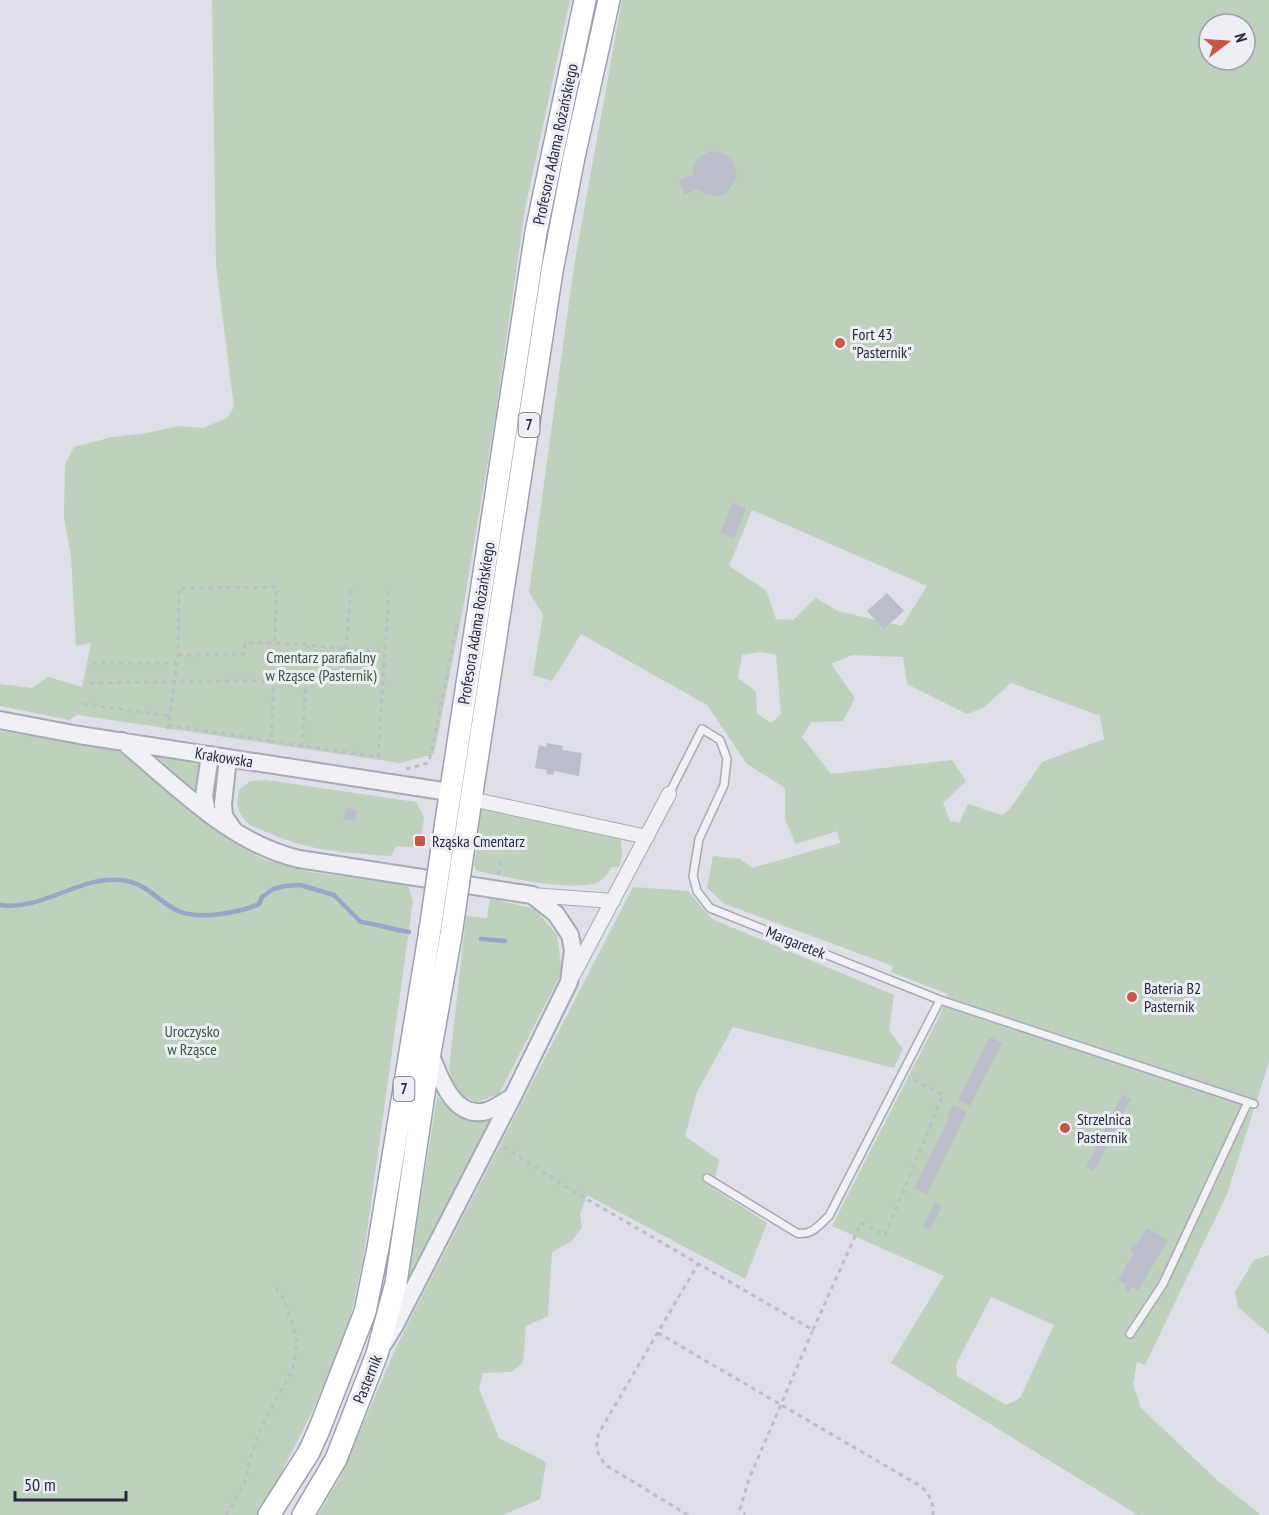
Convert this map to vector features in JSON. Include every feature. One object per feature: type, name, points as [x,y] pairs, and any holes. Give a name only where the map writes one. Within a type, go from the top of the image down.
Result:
[{"type":"main road","name":"Profesora Adama Rożańskiego","points":[[378,1248],[430,930],[449,792],[536,232],[585,0]]},
{"type":"main road","name":"Profesora Adama Rożańskiego","points":[[404,1233],[552,271],[574,157],[609,0]]},
{"type":"main road","name":"Pasternik","points":[[303,1515],[336,1460],[377,1353],[396,1283],[404,1233]]},
{"type":"main road","name":"Pasternik","points":[[269,1515],[309,1452],[339,1383],[365,1312],[378,1248]]},
{"type":"street","name":"Krakowska","points":[[0,720],[449,792]]},
{"type":"street","points":[[122,741],[207,812],[233,830],[266,848],[299,859],[532,895],[614,901]]},
{"type":"street","points":[[207,812],[204,796],[210,755]]},
{"type":"street","points":[[228,758],[223,804],[224,816],[233,830]]},
{"type":"street","name":"Margaretek","points":[[569,982],[669,794]]},
{"type":"street","points":[[471,799],[647,837]]},
{"type":"street","points":[[377,1353],[395,1325],[569,982],[573,950],[570,935],[556,914],[532,895]]},
{"type":"street","points":[[430,1053],[447,1091],[452,1099],[464,1108],[473,1112],[488,1111],[513,1096]]},
{"type":"lane","name":"Margaretek","points":[[669,794],[702,729],[720,740],[727,759],[724,785],[699,838],[693,876],[697,891],[710,908],[940,1000],[1251,1103],[1163,1284],[1130,1334]]},
{"type":"lane","points":[[707,1178],[797,1233],[809,1233],[829,1216],[940,1000]]},
{"type":"path","points":[[347,680],[346,649],[351,586]]},
{"type":"path","points":[[275,642],[276,587],[179,588],[176,682],[168,727],[378,757],[389,589]]},
{"type":"path","points":[[178,655],[244,654],[245,643],[275,642],[384,653]]},
{"type":"path","points":[[302,747],[308,646]]},
{"type":"path","points":[[92,663],[176,663]]},
{"type":"path","points":[[270,741],[274,680]]},
{"type":"path","points":[[90,683],[382,680]]},
{"type":"path","points":[[83,704],[170,716]]},
{"type":"path","points":[[497,880],[502,858]]},
{"type":"path","points":[[745,1515],[740,1509],[749,1479],[861,1223],[885,1235],[943,1095],[902,1074]]},
{"type":"path","points":[[490,1137],[576,1192],[813,1330]]},
{"type":"path","points":[[688,1515],[607,1466],[598,1456],[596,1441],[698,1264]]},
{"type":"path","points":[[226,1515],[244,1485],[250,1458],[263,1424],[293,1369],[297,1340],[284,1299],[273,1284]]},
{"type":"path","points":[[658,1332],[922,1487],[930,1495],[934,1505],[933,1515]]},
{"type":"green space","name":"Cmentarz parafialny w Rząsce (Pasternik)","points":[[212,0],[570,0],[525,209],[494,425],[464,603],[434,754],[400,763],[77,715],[69,720],[0,706],[0,684],[32,688],[48,677],[82,687],[91,643],[76,646],[71,556],[64,517],[65,465],[74,447],[112,437],[179,426],[203,428],[227,418],[234,407],[216,265]]},
{"type":"green space","points":[[622,0],[1269,0],[1269,1062],[1227,1194],[1145,1365],[1137,1362],[1133,1384],[1141,1408],[1217,1480],[1261,1515],[1138,1515],[891,1363],[944,1276],[832,1226],[940,1015],[948,994],[891,972],[893,966],[725,904],[707,888],[713,856],[740,859],[752,868],[840,843],[837,831],[796,844],[785,820],[785,788],[747,764],[707,705],[581,634],[552,681],[533,675],[543,615],[529,592],[574,266]],"holes":[[[752,510],[927,586],[902,626],[838,611],[816,598],[793,620],[776,619],[766,590],[729,566]],[[761,652],[776,655],[781,714],[771,723],[757,714],[756,692],[738,678],[742,655]],[[852,655],[903,657],[907,684],[967,714],[983,708],[1011,683],[1100,716],[1104,739],[1042,762],[1010,809],[1002,815],[968,804],[959,823],[950,821],[943,803],[966,781],[952,760],[831,774],[802,737],[811,722],[843,721],[855,698],[831,664]],[[991,1297],[1054,1325],[1020,1398],[1006,1405],[957,1376],[956,1364]]]},
{"type":"green space","name":"Uroczysko w Rząsce","points":[[0,731],[115,749],[159,781],[227,839],[265,860],[310,872],[408,885],[413,901],[363,1260],[347,1331],[312,1412],[267,1501],[257,1515],[0,1515]]},
{"type":"green space","points":[[154,754],[200,762],[196,791],[194,792]]},
{"type":"green space","points":[[266,780],[416,802],[424,817],[420,848],[396,846],[391,856],[344,852],[298,844],[255,828],[244,819],[240,812],[239,790],[250,781]]},
{"type":"green space","points":[[492,808],[621,839],[622,856],[619,867],[612,867],[600,881],[590,885],[576,886],[540,883],[477,871],[474,866],[480,810]]},
{"type":"green space","points":[[633,887],[688,891],[712,919],[894,995],[889,1030],[903,1049],[894,1068],[733,1027],[697,1092],[685,1136],[719,1160],[713,1188],[767,1223],[745,1279],[587,1195],[580,1214],[582,1227],[572,1241],[552,1252],[548,1316],[526,1326],[523,1363],[511,1372],[483,1373],[479,1389],[499,1438],[546,1462],[540,1499],[503,1515],[318,1515],[339,1479],[398,1343]]},
{"type":"green space","points":[[490,898],[535,909],[557,935],[562,972],[499,1094],[477,1102],[456,1093],[449,1069],[466,916],[487,918]]},
{"type":"green space","points":[[437,1097],[454,1112],[490,1120],[408,1280]]},
{"type":"green space","points":[[1269,1255],[1269,1334],[1238,1307],[1235,1292],[1254,1260]]},
{"type":"building","points":[[710,151],[723,153],[733,161],[737,175],[735,182],[726,193],[720,196],[705,194],[698,189],[684,195],[679,180],[692,175],[698,158]]},
{"type":"building","points":[[732,503],[746,508],[734,538],[720,533]]},
{"type":"building","points":[[887,593],[904,611],[884,629],[867,611]]},
{"type":"building","points":[[547,743],[563,746],[562,750],[582,753],[579,776],[554,771],[553,775],[546,774],[547,770],[535,768],[539,745],[546,747]]},
{"type":"building","points":[[346,808],[357,810],[355,821],[343,819]]},
{"type":"building","points":[[990,1037],[1002,1043],[970,1106],[958,1100]]},
{"type":"building","points":[[1122,1095],[1131,1099],[1094,1171],[1086,1167]]},
{"type":"building","points":[[953,1105],[967,1112],[927,1194],[914,1188],[949,1119],[947,1118]]},
{"type":"building","points":[[935,1202],[942,1206],[930,1230],[923,1226]]},
{"type":"building","points":[[1147,1228],[1168,1240],[1138,1291],[1132,1287],[1128,1293],[1124,1289],[1126,1285],[1118,1280],[1134,1252],[1130,1250],[1133,1244],[1136,1245]]},
{"type":"waterway","points":[[0,905],[31,903],[90,883],[121,880],[137,884],[178,911],[208,915],[230,913],[251,907],[259,904],[262,897],[273,889],[300,885],[334,895],[361,922],[409,932]]},
{"type":"waterway","points":[[481,939],[505,941]]},
{"type":"place","name":"Fort 43 \"Pasternik\"","points":[[840,343]]},
{"type":"place","name":"Rząska Cmentarz","points":[[420,841]]},
{"type":"place","name":"Bateria B2 Pasternik","points":[[1132,997]]},
{"type":"place","name":"Strzelnica Pasternik","points":[[1065,1128]]}]
